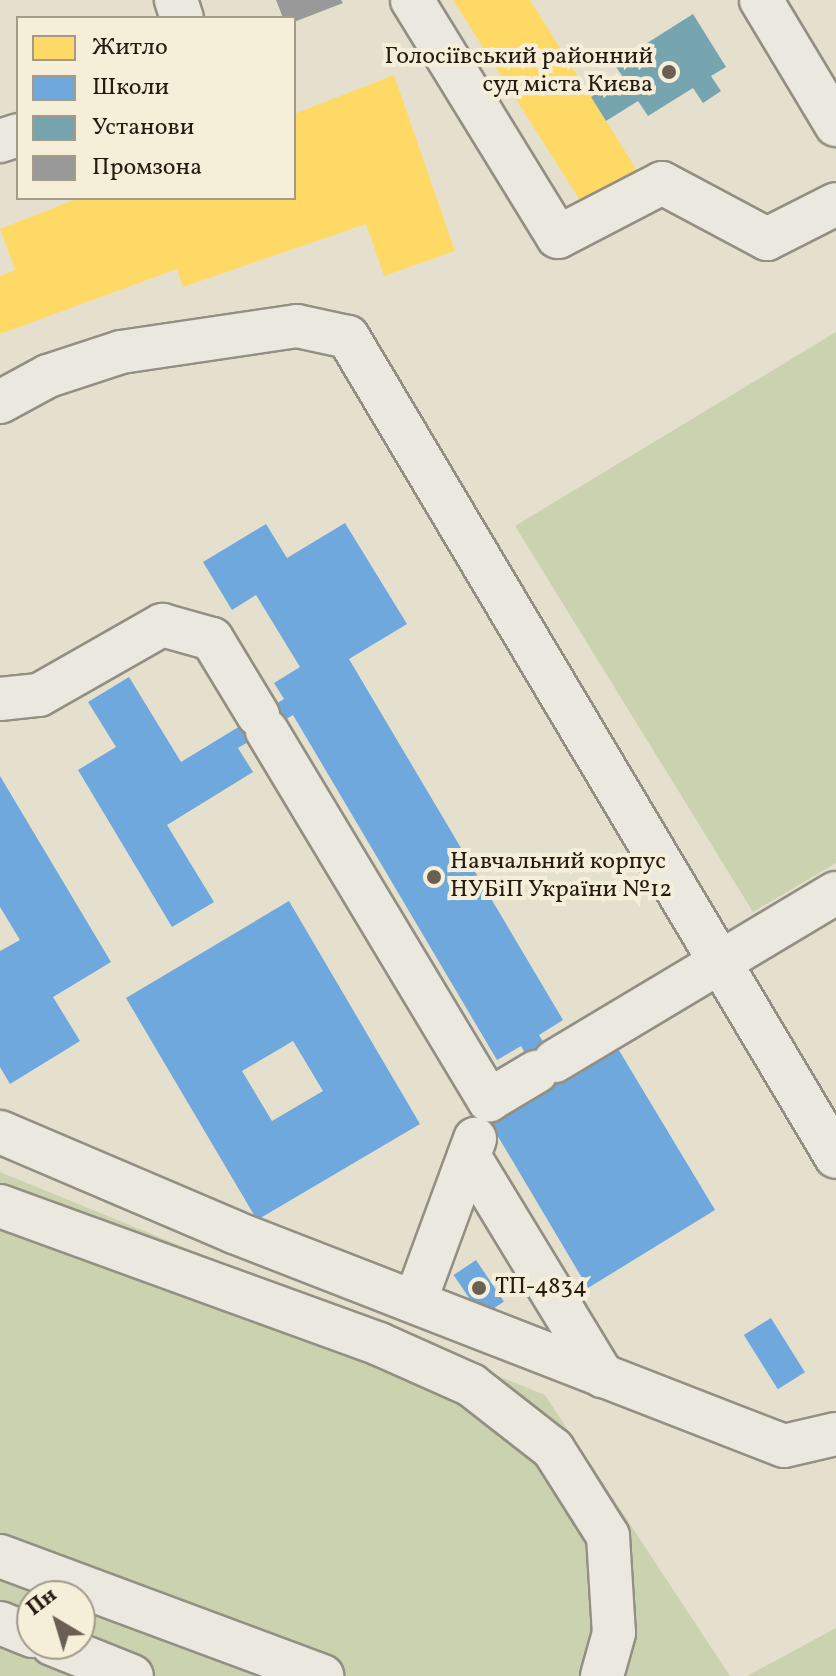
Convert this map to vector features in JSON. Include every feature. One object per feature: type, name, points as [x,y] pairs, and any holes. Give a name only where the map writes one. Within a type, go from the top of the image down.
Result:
[{"type":"street","points":[[412,0],[558,237],[662,183],[767,239],[836,204]]},
{"type":"street","points":[[761,0],[836,125]]},
{"type":"street","points":[[0,402],[48,376],[121,352],[297,326],[348,337],[836,1157]]},
{"type":"street","points":[[0,699],[39,695],[162,625],[212,639],[489,1100]]},
{"type":"street","points":[[415,1302],[489,1100],[836,893]]},
{"type":"street","points":[[0,1132],[234,1232],[784,1446],[836,1434]]},
{"type":"street","points":[[469,1156],[603,1376]]},
{"type":"street","points":[[0,1206],[379,1344],[471,1385],[553,1449],[608,1536],[614,1633],[602,1676]]},
{"type":"street","points":[[0,1556],[322,1676]]},
{"type":"street","points":[[92,1660],[132,1676]]},
{"type":"green space","points":[[836,332],[836,863],[753,912],[515,526]]},
{"type":"green space","points":[[0,1172],[545,1395],[730,1676],[0,1676]]},
{"type":"green space","points":[[836,1628],[836,1676],[747,1676]]},
{"type":"building: Житло","points":[[453,0],[530,0],[640,175],[586,210]]},
{"type":"building: Житло","points":[[394,75],[455,251],[384,276],[366,224],[183,287],[177,269],[0,334],[0,276],[15,270],[0,229],[74,200],[296,200],[296,113]]},
{"type":"building: Школи","points":[[345,523],[407,624],[349,659],[563,1020],[539,1035],[565,1078],[617,1047],[715,1210],[588,1288],[490,1123],[546,1089],[521,1046],[497,1060],[293,715],[238,748],[253,772],[167,825],[214,902],[172,927],[78,770],[116,747],[88,702],[129,677],[181,762],[284,699],[274,683],[300,667],[256,595],[232,610],[203,562],[266,524],[287,558]]},
{"type":"building: Школи","points":[[0,776],[111,962],[53,997],[80,1041],[10,1084],[0,1067],[0,951],[20,940],[0,907]]},
{"type":"building: Школи","points":[[289,901],[420,1124],[257,1220],[126,998]],"holes":[[[293,1041],[323,1091],[272,1121],[242,1071]]]},
{"type":"building: Школи","name":"ТП-4834","points":[[476,1260],[504,1301],[482,1317],[454,1275]]},
{"type":"building: Школи","points":[[771,1318],[805,1372],[778,1389],[744,1335]]},
{"type":"building: Установи","name":"Голосіївський районний суд міста Києва","points":[[693,14],[726,67],[711,76],[721,91],[703,103],[693,88],[648,116],[638,101],[606,121],[591,97],[623,77],[614,64]]},
{"type":"building: Промзона","points":[[276,0],[341,0],[343,3],[296,21],[296,16],[282,16]]},
{"type":"place","name":"Голосіївський районний суд міста Києва","points":[[669,72]]},
{"type":"place","name":"Навчальний корпус НУБіП України №12","points":[[434,877]]},
{"type":"place","name":"ТП-4834","points":[[479,1288]]}]
